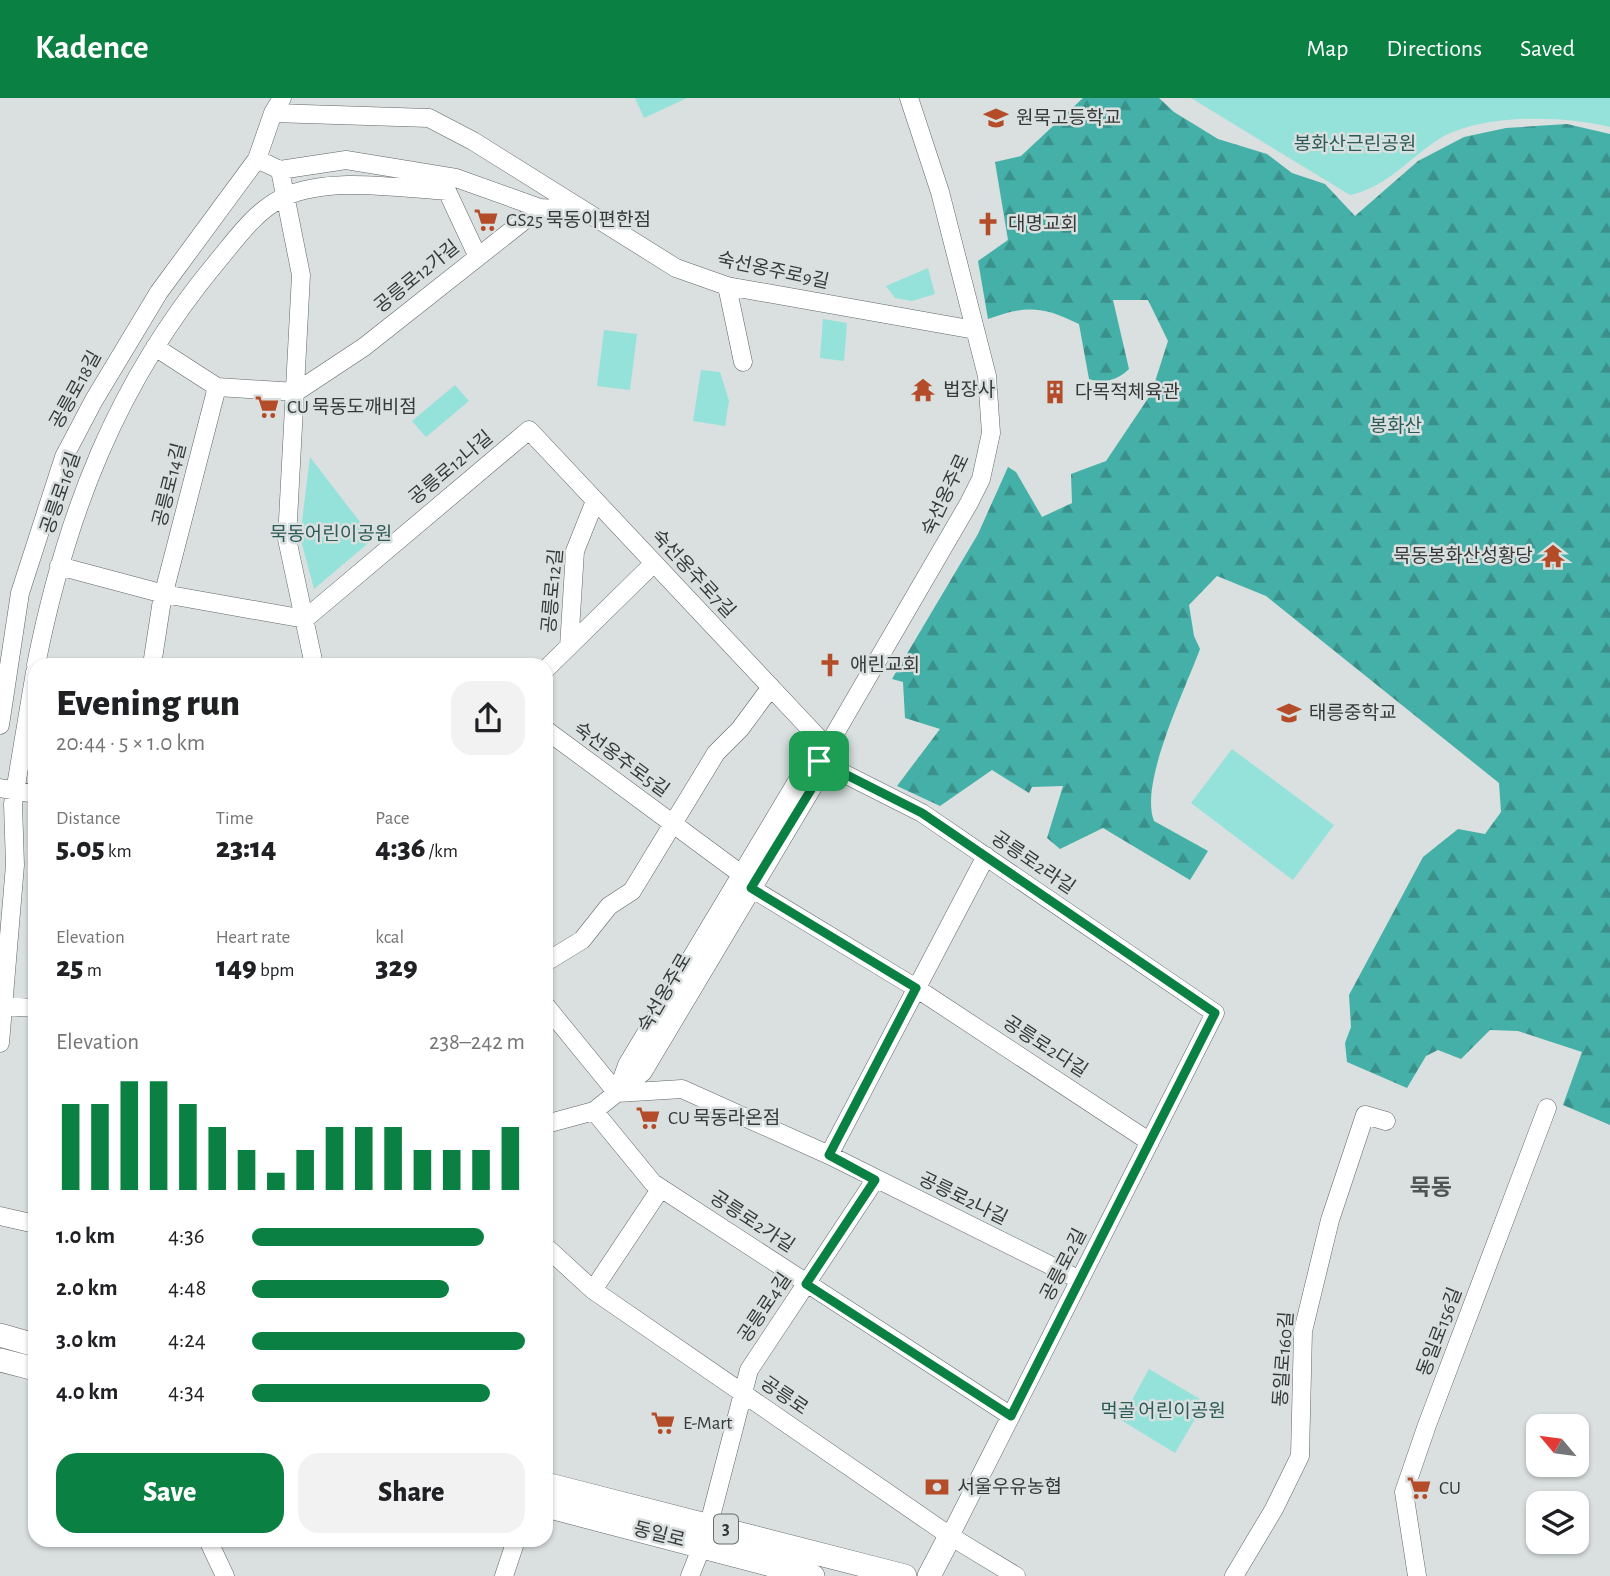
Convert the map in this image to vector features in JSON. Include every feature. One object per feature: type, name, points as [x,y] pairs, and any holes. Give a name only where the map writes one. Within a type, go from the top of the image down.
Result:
[{"type":"main road","points":[[0,1335],[28,1343]]},
{"type":"main road","points":[[3,1364],[28,1368]]},
{"type":"main road","name":"동일로","points":[[553,1486],[709,1524],[869,1570],[905,1576]]},
{"type":"main road","name":"동일로","points":[[553,1508],[813,1576]]},
{"type":"main road","points":[[929,1576],[950,1536]]},
{"type":"street","name":"숙선옹주로","points":[[617,1093],[627,1065],[746,881],[805,768],[823,754],[943,552],[981,479],[992,433],[992,412],[975,330],[940,192],[909,98]]},
{"type":"street","name":"숙선옹주로9길","points":[[277,105],[429,118],[473,141],[579,210],[676,268],[727,286],[975,330]]},
{"type":"street","name":"공릉로18길","points":[[0,725],[20,593],[64,457],[94,400],[159,292],[257,159],[277,105]]},
{"type":"street","points":[[257,159],[280,170],[346,160],[456,178],[540,208]]},
{"type":"street","points":[[280,170],[301,275],[287,539],[313,658]]},
{"type":"street","name":"공릉로12가길","points":[[286,196],[328,185],[447,191],[477,255],[364,347],[296,392]]},
{"type":"street","name":"공릉로16길","points":[[38,658],[59,566],[91,468],[113,420],[155,347],[196,288],[264,208],[286,196]]},
{"type":"street","name":"숙선옹주로9길","points":[[540,208],[579,210]]},
{"type":"street","points":[[477,255],[540,208]]},
{"type":"street","points":[[727,286],[743,362]]},
{"type":"street","points":[[155,347],[217,387],[296,392]]},
{"type":"street","name":"공릉로14길","points":[[153,658],[164,594],[217,387]]},
{"type":"street","name":"숙선옹주로7길","points":[[528,430],[771,687],[823,754]]},
{"type":"street","name":"공릉로12나길","points":[[305,619],[528,430]]},
{"type":"street","name":"공릉로12길","points":[[569,647],[575,551],[595,500]]},
{"type":"street","name":"공릉로12길","points":[[553,662],[654,563]]},
{"type":"street","points":[[59,566],[164,594],[305,619]]},
{"type":"street","name":"숙선옹주로5길","points":[[672,824],[716,753],[740,729],[771,687]]},
{"type":"street","points":[[0,1043],[15,865],[7,790],[28,702]]},
{"type":"street","name":"숙선옹주로5길","points":[[553,735],[746,881]]},
{"type":"street","name":"공릉로2라길","points":[[823,754],[922,813],[1215,1013]]},
{"type":"street","points":[[7,790],[28,793]]},
{"type":"street","points":[[553,957],[582,940],[609,906],[632,891],[672,824]]},
{"type":"street","points":[[829,1155],[986,856]]},
{"type":"street","name":"공릉로2다길","points":[[746,881],[916,988],[1150,1142]]},
{"type":"street","points":[[3,1006],[28,1008]]},
{"type":"street","name":"공릉로2길","points":[[950,1536],[1215,1013]]},
{"type":"street","points":[[553,1015],[617,1093],[594,1111],[553,1122]]},
{"type":"street","name":"공릉로2나길","points":[[617,1093],[682,1089],[829,1155],[1080,1280]]},
{"type":"street","name":"동일로156길","points":[[1417,1576],[1404,1492],[1547,1108]]},
{"type":"street","name":"공릉로2가길","points":[[594,1111],[653,1183],[1011,1416]]},
{"type":"street","name":"동일로160길","points":[[1234,1576],[1274,1509],[1300,1456],[1303,1331],[1317,1271],[1351,1151],[1365,1115],[1386,1121]]},
{"type":"street","name":"공릉로4길","points":[[742,1392],[749,1370],[875,1180]]},
{"type":"street","points":[[593,1290],[661,1188]]},
{"type":"street","points":[[0,1216],[28,1222]]},
{"type":"street","name":"공릉로","points":[[553,1260],[950,1536],[1016,1576]]},
{"type":"street","name":"동일로","points":[[709,1524],[742,1392]]},
{"type":"street","name":"공릉로","points":[[950,1536],[992,1576]]},
{"type":"street","points":[[690,1576],[702,1546]]},
{"type":"street","points":[[211,1547],[225,1576]]},
{"type":"street","points":[[504,1576],[514,1547]]},
{"type":"green space","points":[[635,98],[687,98],[644,118]]},
{"type":"green space","name":"봉화산","points":[[1083,98],[1159,98],[1174,112],[1218,139],[1267,154],[1292,173],[1325,184],[1355,216],[1418,161],[1464,137],[1506,128],[1567,124],[1610,134],[1610,1125],[1563,1105],[1582,1052],[1518,1031],[1490,1030],[1461,1059],[1438,1050],[1426,1056],[1407,1088],[1347,1062],[1345,1043],[1351,1027],[1349,995],[1423,857],[1458,829],[1485,834],[1501,812],[1499,783],[1266,596],[1217,576],[1189,605],[1194,636],[1200,649],[1158,761],[1151,804],[1154,821],[1208,851],[1190,880],[1103,828],[1060,849],[1047,838],[1063,786],[1032,787],[1029,793],[992,770],[940,806],[897,786],[940,729],[905,718],[903,682],[892,679],[978,534],[1008,467],[1016,472],[1042,517],[1072,503],[1071,474],[1106,461],[1151,394],[1168,341],[1148,300],[1113,300],[1129,369],[1111,380],[1100,381],[1089,379],[1079,324],[1055,314],[1034,310],[1013,311],[988,319],[978,261],[1008,240],[995,162],[1021,156]]},
{"type":"green space","name":"봉화산근린공원","points":[[1191,98],[1610,98],[1610,127],[1545,119],[1474,125],[1436,141],[1375,186],[1350,195]]},
{"type":"green space","points":[[928,268],[935,294],[912,301],[895,298],[886,286]]},
{"type":"green space","points":[[823,319],[847,323],[844,361],[820,358]]},
{"type":"green space","points":[[604,330],[637,334],[630,390],[597,386]]},
{"type":"green space","points":[[701,370],[720,372],[729,401],[725,426],[693,421]]},
{"type":"green space","points":[[455,385],[469,401],[426,437],[412,421]]},
{"type":"green space","name":"묵동어린이공원","points":[[310,457],[373,539],[314,589],[300,537]]},
{"type":"green space","points":[[1232,749],[1334,825],[1293,880],[1191,803]]},
{"type":"green space","name":"먹골 어린이공원","points":[[1149,1369],[1205,1402],[1175,1453],[1121,1420]]},
{"type":"place","name":"원묵고등학교","points":[[996,118]]},
{"type":"place","name":"GS25 묵동이편한점","points":[[486,220]]},
{"type":"place","name":"대명교회","points":[[988,224]]},
{"type":"place","name":"법장사","points":[[923,390]]},
{"type":"place","name":"다목적체육관","points":[[1055,392]]},
{"type":"place","name":"CU 묵동도깨비점","points":[[267,407]]},
{"type":"place","name":"묵동봉화산성황당","points":[[1553,556]]},
{"type":"place","name":"애린교회","points":[[830,665]]},
{"type":"place","name":"태릉중학교","points":[[1289,713]]},
{"type":"place","name":"CU 묵동라온점","points":[[648,1118]]},
{"type":"place","name":"E-Mart","points":[[663,1423]]},
{"type":"place","name":"서울우유농협","points":[[937,1487]]},
{"type":"place","name":"CU","points":[[1419,1488]]},
{"type":"district","name":"묵동","points":[[1431,1188]]},
{"type":"route","points":[[819,761],[922,813],[1215,1013],[1011,1416],[806,1284],[875,1180],[829,1155],[916,988],[751,888],[820,775],[819,761]]}]
